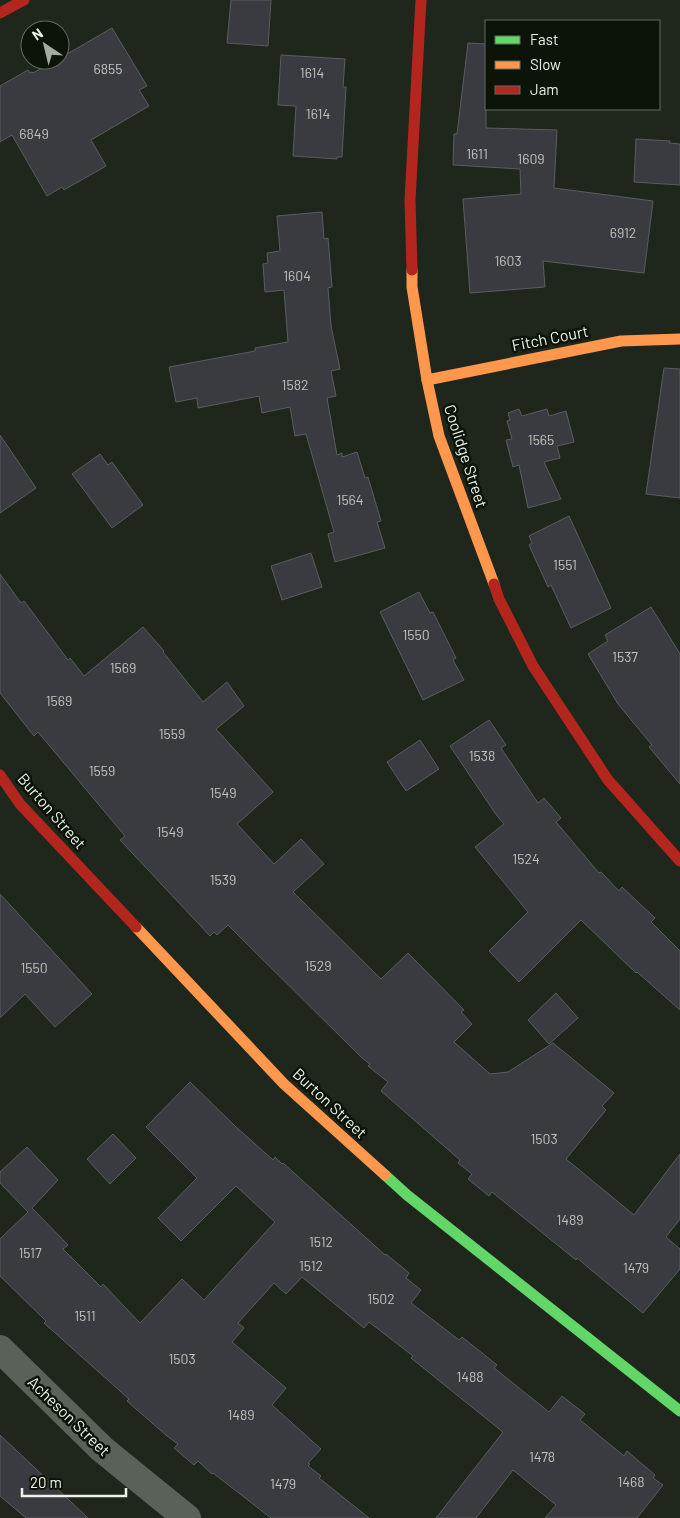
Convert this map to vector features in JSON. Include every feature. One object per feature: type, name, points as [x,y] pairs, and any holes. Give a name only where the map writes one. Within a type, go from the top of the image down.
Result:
[{"type":"street","points":[[0,13],[24,0]]},
{"type":"street","name":"Coolidge Street","points":[[422,0],[410,210],[412,287],[427,380],[439,436],[499,599],[533,666],[608,780],[680,861]]},
{"type":"street","name":"Fitch Court","points":[[427,380],[621,341],[680,340]]},
{"type":"street","name":"Burton Street","points":[[0,775],[20,804],[284,1084],[407,1195],[680,1411]]},
{"type":"street","name":"Acheson Street","points":[[0,1349],[102,1449],[187,1518]]},
{"type":"building","points":[[231,0],[271,0],[268,46],[227,43]]},
{"type":"building","points":[[112,28],[147,86],[139,90],[149,106],[91,140],[106,166],[64,190],[62,187],[47,196],[12,135],[0,142],[0,86],[28,70],[30,73],[33,73],[38,70],[70,70],[70,52]]},
{"type":"building","points":[[468,43],[485,44],[486,128],[557,130],[554,188],[653,201],[644,273],[543,261],[545,287],[470,293],[463,199],[521,194],[520,169],[453,165],[454,134],[457,134]]},
{"type":"building","points":[[281,55],[345,59],[343,87],[346,87],[342,157],[337,157],[337,159],[293,156],[296,106],[278,105]]},
{"type":"building","points":[[636,139],[670,141],[669,143],[680,144],[680,185],[634,182]]},
{"type":"building","points":[[322,212],[324,239],[328,238],[332,287],[328,288],[331,326],[340,369],[331,371],[336,396],[327,398],[337,455],[342,453],[342,457],[357,452],[365,478],[368,477],[381,521],[377,522],[385,548],[335,562],[328,534],[334,532],[306,434],[295,436],[290,407],[262,413],[259,396],[198,408],[197,398],[176,402],[169,367],[255,351],[255,348],[288,342],[284,290],[265,292],[263,264],[268,263],[267,253],[280,251],[277,216]]},
{"type":"building","points":[[664,368],[680,369],[680,498],[646,494]]},
{"type":"building","points":[[519,409],[522,416],[547,409],[549,416],[566,411],[574,442],[557,446],[560,458],[544,462],[561,499],[528,508],[519,465],[513,467],[506,440],[512,439],[507,421],[510,420],[508,413]]},
{"type":"building","points":[[0,435],[36,488],[0,513]]},
{"type":"building","points":[[100,454],[108,465],[112,462],[143,505],[112,528],[72,474]]},
{"type":"building","points":[[569,516],[611,608],[571,628],[551,585],[548,587],[529,545],[532,543],[529,536]]},
{"type":"building","points":[[311,553],[322,587],[282,600],[271,566]]},
{"type":"building","points":[[0,574],[21,603],[24,601],[68,660],[70,658],[84,676],[143,627],[203,702],[227,682],[244,706],[216,729],[273,792],[237,824],[274,864],[301,839],[324,864],[293,892],[381,979],[408,953],[464,1010],[461,1012],[472,1024],[454,1042],[490,1074],[508,1072],[553,1043],[614,1093],[602,1106],[606,1110],[566,1159],[634,1215],[680,1154],[680,1219],[666,1237],[680,1249],[680,1269],[643,1313],[577,1258],[576,1260],[492,1192],[489,1196],[468,1179],[472,1174],[458,1163],[460,1160],[381,1091],[388,1082],[368,1066],[370,1064],[228,925],[217,935],[214,932],[210,936],[120,840],[125,836],[38,732],[34,736],[0,693]]},
{"type":"building","points":[[419,592],[430,613],[433,612],[456,658],[453,660],[464,680],[423,700],[380,612]]},
{"type":"building","points":[[651,607],[680,654],[680,784],[649,747],[652,745],[618,704],[588,654],[608,641],[605,635]]},
{"type":"building","points":[[489,720],[506,745],[501,748],[538,803],[544,798],[561,818],[556,822],[599,873],[601,872],[619,891],[622,887],[655,918],[651,922],[680,951],[680,1010],[636,973],[581,920],[519,982],[489,951],[528,912],[475,847],[504,824],[450,746]]},
{"type":"building","points":[[420,740],[439,769],[406,791],[387,762]]},
{"type":"building","points":[[0,894],[92,994],[55,1027],[25,994],[0,1018]]},
{"type":"building","points":[[556,993],[578,1018],[549,1044],[528,1020]]},
{"type":"building","points":[[190,1082],[273,1160],[275,1157],[283,1163],[385,1255],[409,1273],[406,1278],[421,1290],[411,1303],[459,1340],[462,1337],[497,1365],[494,1368],[549,1412],[562,1396],[585,1414],[580,1420],[624,1456],[627,1451],[655,1475],[653,1478],[663,1485],[637,1518],[545,1518],[556,1505],[513,1470],[476,1518],[436,1518],[503,1432],[411,1358],[413,1356],[369,1322],[364,1328],[302,1277],[286,1294],[274,1283],[238,1323],[244,1328],[232,1342],[286,1388],[272,1405],[321,1449],[308,1463],[310,1464],[308,1466],[321,1476],[319,1478],[369,1518],[271,1518],[212,1474],[198,1461],[194,1465],[174,1448],[178,1444],[127,1401],[129,1399],[44,1323],[46,1321],[0,1276],[0,1239],[28,1212],[0,1183],[0,1172],[27,1147],[58,1180],[32,1208],[68,1245],[63,1249],[101,1287],[103,1284],[140,1323],[182,1279],[204,1300],[275,1222],[236,1186],[181,1241],[158,1218],[197,1178],[146,1127]]},
{"type":"building","points":[[113,1134],[136,1158],[110,1184],[87,1159]]},
{"type":"building","points":[[0,1435],[88,1518],[26,1518],[0,1496]]},
{"type":"traffic: fast","points":[[385,1175],[407,1195],[680,1411]]},
{"type":"traffic: slow","points":[[412,270],[412,287],[427,380],[439,436],[494,584]]},
{"type":"traffic: slow","points":[[427,380],[621,341],[680,339]]},
{"type":"traffic: slow","points":[[136,927],[284,1084],[385,1175]]},
{"type":"traffic: jam","points":[[0,13],[24,0]]},
{"type":"traffic: jam","points":[[412,270],[410,200],[421,0]]},
{"type":"traffic: jam","points":[[494,584],[499,599],[533,666],[608,780],[680,861]]},
{"type":"traffic: jam","points":[[0,775],[20,804],[136,927]]}]
